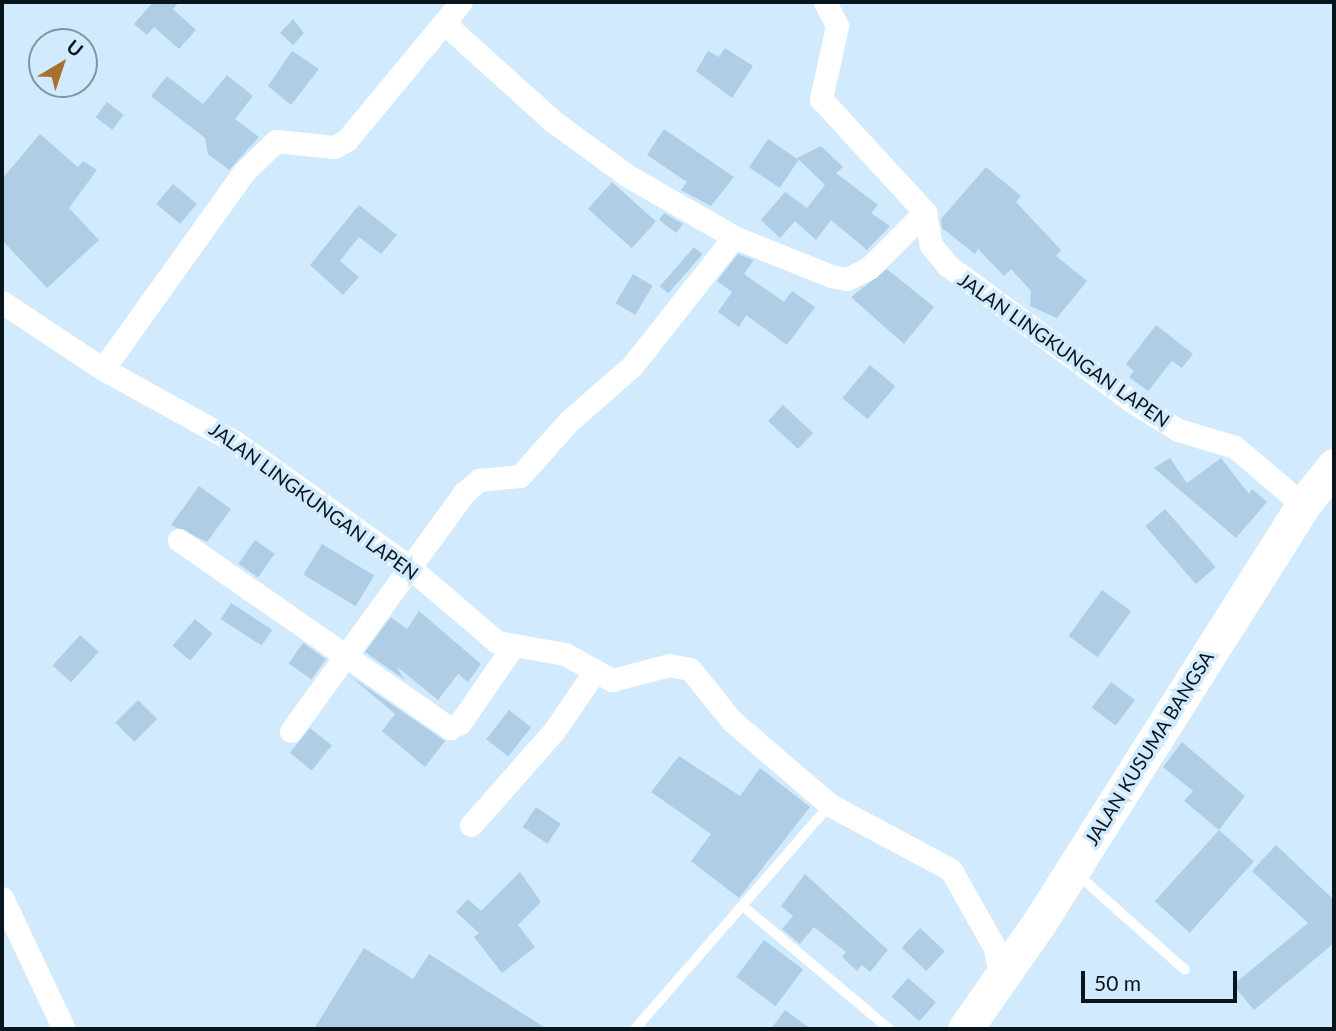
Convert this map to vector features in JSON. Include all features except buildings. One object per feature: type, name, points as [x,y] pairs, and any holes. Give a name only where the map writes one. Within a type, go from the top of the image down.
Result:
[{"type":"main road","name":"JALAN KUSUMA BANGSA","points":[[965,1029],[1072,870],[1303,505],[1334,466]]},
{"type":"street","name":"JALAN LINGKUNGAN LAPEN","points":[[825,2],[837,26],[821,99],[925,212],[936,253],[1010,316],[1178,430],[1235,447],[1303,505]]},
{"type":"street","points":[[103,369],[243,172],[276,141],[342,143],[449,10],[554,122],[628,176],[734,237],[847,279],[869,268],[925,212]]},
{"type":"street","points":[[291,731],[407,565],[473,483],[520,476],[569,421],[632,366],[734,237]]},
{"type":"street","name":"JALAN LINGKUNGAN LAPEN","points":[[2,302],[103,369],[205,423],[407,565],[466,619],[511,649]]},
{"type":"street","points":[[179,540],[450,728],[460,723],[511,649],[549,649],[614,680],[684,665],[732,721],[830,805],[951,870],[995,948],[1000,976]]},
{"type":"street","points":[[471,825],[554,731],[595,671]]},
{"type":"street","points":[[2,898],[64,1029]]},
{"type":"lane","points":[[635,1029],[830,805]]},
{"type":"lane","points":[[1072,870],[1185,970]]},
{"type":"lane","points":[[743,906],[889,1029]]}]
